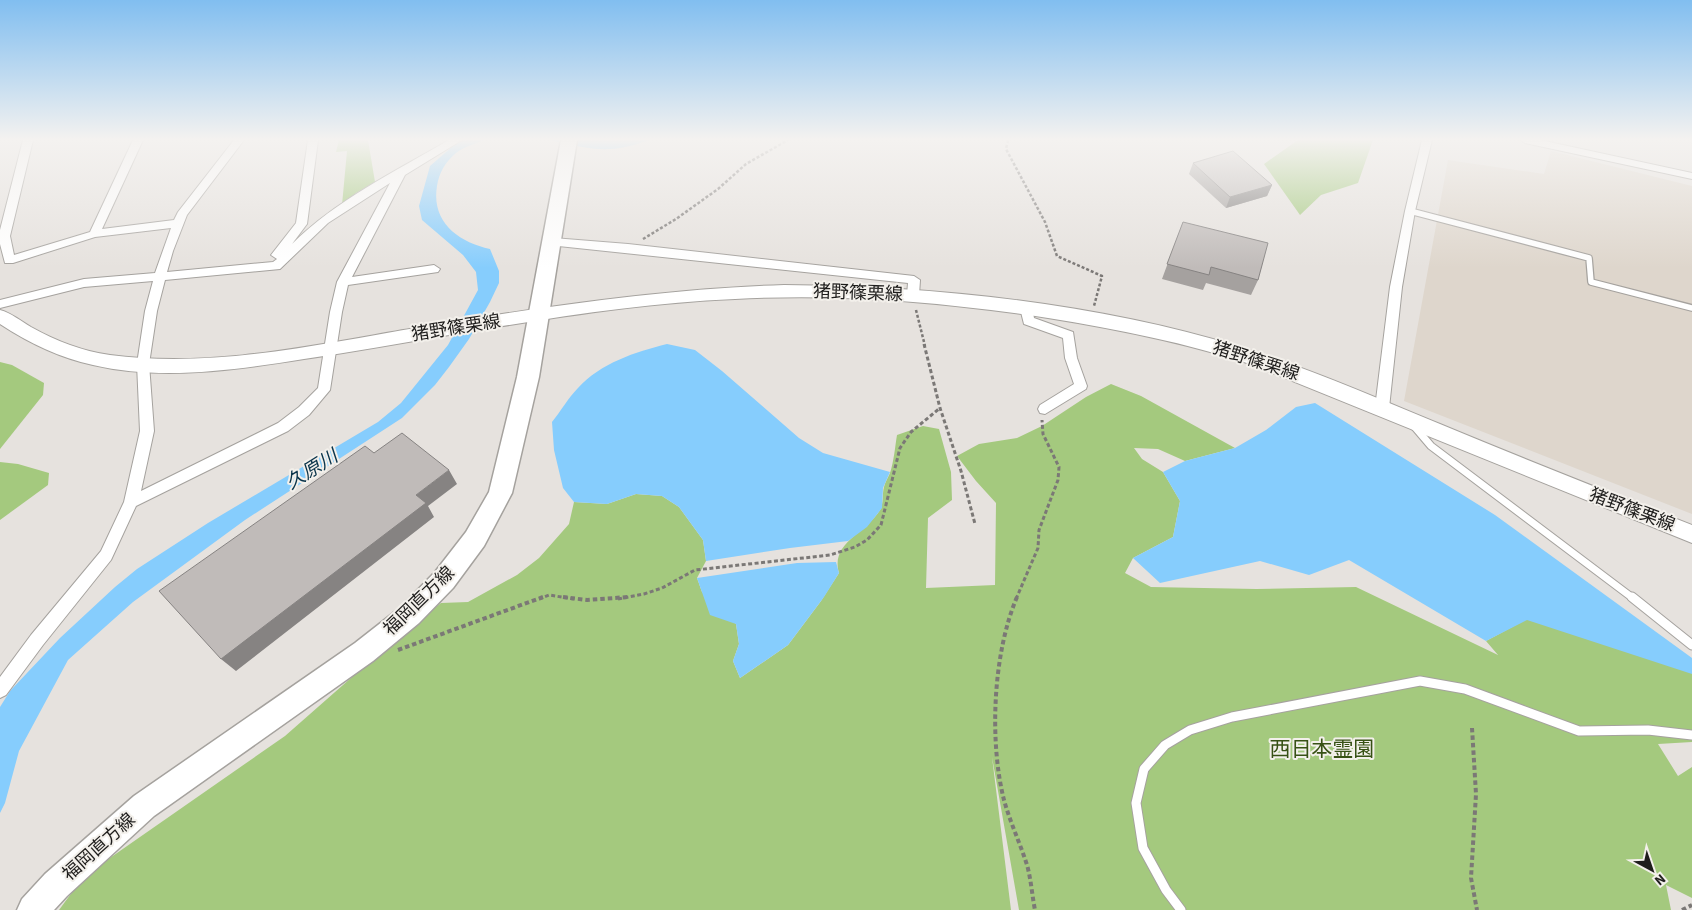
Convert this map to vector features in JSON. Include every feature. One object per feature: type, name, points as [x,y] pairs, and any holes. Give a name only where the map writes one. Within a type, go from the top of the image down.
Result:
[{"type":"main road","name":"福岡直方線","points":[[33,910],[56,885],[144,806],[364,652],[410,615],[444,580],[475,539],[500,493],[540,314],[563,182]]},
{"type":"main road","name":"猪野篠栗線","points":[[0,316],[38,340],[62,350],[108,361],[168,366],[273,357],[540,314],[713,293],[846,291],[990,302],[1152,331],[1234,352],[1308,378],[1692,534]]},
{"type":"street","points":[[17,182],[4,236],[9,260],[94,234],[179,223]]},
{"type":"street","points":[[94,234],[118,182]]},
{"type":"street","points":[[0,690],[37,640],[106,555],[131,502],[147,432],[143,364],[151,311],[168,251],[182,214],[206,182]]},
{"type":"street","points":[[276,266],[272,262],[301,224],[307,182]]},
{"type":"street","points":[[0,304],[84,283],[276,266],[324,221],[386,182]]},
{"type":"street","points":[[131,502],[284,427],[324,390],[332,348],[336,312],[343,282],[396,182]]},
{"type":"street","points":[[1382,408],[1396,287],[1417,182]]},
{"type":"street","points":[[553,242],[628,248],[914,280],[913,295]]},
{"type":"street","points":[[343,282],[434,269]]},
{"type":"street","points":[[1026,308],[1028,321],[1069,335],[1071,358],[1081,386],[1045,409]]},
{"type":"lane","points":[[1410,211],[1588,258],[1591,282],[1692,308]]},
{"type":"lane","points":[[1409,420],[1431,446],[1641,604],[1692,645]]},
{"type":"lane","points":[[1181,910],[1166,890],[1143,848],[1136,803],[1144,769],[1164,745],[1190,730],[1232,717],[1420,680],[1465,689],[1572,729],[1590,733],[1624,730],[1671,731],[1692,734]]},
{"type":"path","points":[[628,248],[683,214],[725,182]]},
{"type":"path","points":[[1024,182],[1045,222],[1057,256],[1102,276],[1090,319]]},
{"type":"path","points":[[913,295],[940,408],[961,471],[975,524]]},
{"type":"path","points":[[395,651],[549,595],[606,600],[628,598],[657,591],[678,582],[695,570],[830,555],[855,547],[874,534],[881,525],[895,462],[900,448],[911,432],[940,408]]},
{"type":"path","points":[[1035,910],[1027,866],[1004,800],[995,743],[998,684],[1012,609],[1038,548],[1039,530],[1058,480],[1059,467],[1043,434],[1042,421],[1045,409]]},
{"type":"path","points":[[1472,728],[1476,794],[1471,878],[1477,910]]},
{"type":"path","points":[[1682,910],[1692,905]]},
{"type":"shaded area","points":[[1444,182],[1678,182],[1692,186],[1692,514],[1404,401]]},
{"type":"green space","points":[[344,182],[374,182],[356,193],[342,205]]},
{"type":"green space","points":[[1277,182],[1358,182],[1321,195],[1300,215]]},
{"type":"green space","points":[[0,362],[12,365],[44,383],[43,395],[0,449]]},
{"type":"green space","name":"西日本霊園","points":[[1111,384],[1141,396],[1235,448],[1185,461],[1158,449],[1134,448],[1142,459],[1163,472],[1180,501],[1173,537],[1133,558],[1125,573],[1151,587],[1256,589],[1356,587],[1498,655],[1486,641],[1527,619],[1692,673],[1692,742],[1658,744],[1678,776],[1692,767],[1692,898],[1666,885],[1671,910],[1019,910],[992,757],[1011,910],[59,910],[84,876],[285,736],[401,634],[441,603],[468,602],[517,575],[539,558],[569,524],[574,502],[607,504],[636,494],[662,496],[679,507],[703,540],[706,561],[697,578],[702,592],[736,624],[739,644],[733,661],[740,678],[788,645],[839,573],[838,563],[844,546],[880,510],[884,485],[890,473],[897,435],[923,426],[939,429],[951,472],[952,500],[928,518],[926,588],[995,585],[996,503],[957,456],[979,444],[1017,438],[1042,426],[1086,397]]},
{"type":"green space","points":[[0,462],[18,464],[49,473],[48,485],[0,520]]},
{"type":"water","name":"久原川","points":[[425,182],[438,182],[436,199],[438,210],[443,220],[449,228],[467,241],[490,249],[499,271],[499,283],[469,339],[435,385],[402,418],[245,520],[133,602],[68,660],[19,751],[5,803],[0,813],[0,707],[10,691],[60,638],[137,569],[208,523],[378,422],[401,403],[448,345],[478,290],[476,272],[463,255],[422,220],[419,206]]},
{"type":"water","points":[[667,344],[695,350],[799,438],[823,453],[890,472],[883,488],[882,508],[867,527],[848,541],[706,561],[703,540],[679,507],[662,496],[636,494],[607,504],[574,502],[563,488],[554,450],[552,422],[574,392],[597,372],[631,355]]},
{"type":"water","points":[[1315,403],[1495,515],[1692,658],[1692,674],[1527,620],[1486,641],[1349,560],[1309,575],[1260,561],[1160,583],[1133,558],[1173,537],[1180,501],[1163,472],[1185,461],[1235,448],[1266,430],[1296,407]]},
{"type":"water","points":[[836,562],[839,573],[824,597],[788,645],[740,678],[733,661],[739,644],[736,624],[710,615],[697,578],[797,563]]},
{"type":"building","points":[[1214,182],[1269,182],[1272,185],[1230,197]]},
{"type":"building","points":[[1183,222],[1268,243],[1258,280],[1211,267],[1209,275],[1167,264]]},
{"type":"building","points":[[402,433],[449,470],[416,495],[426,503],[221,659],[159,591],[365,446],[374,453]]}]
